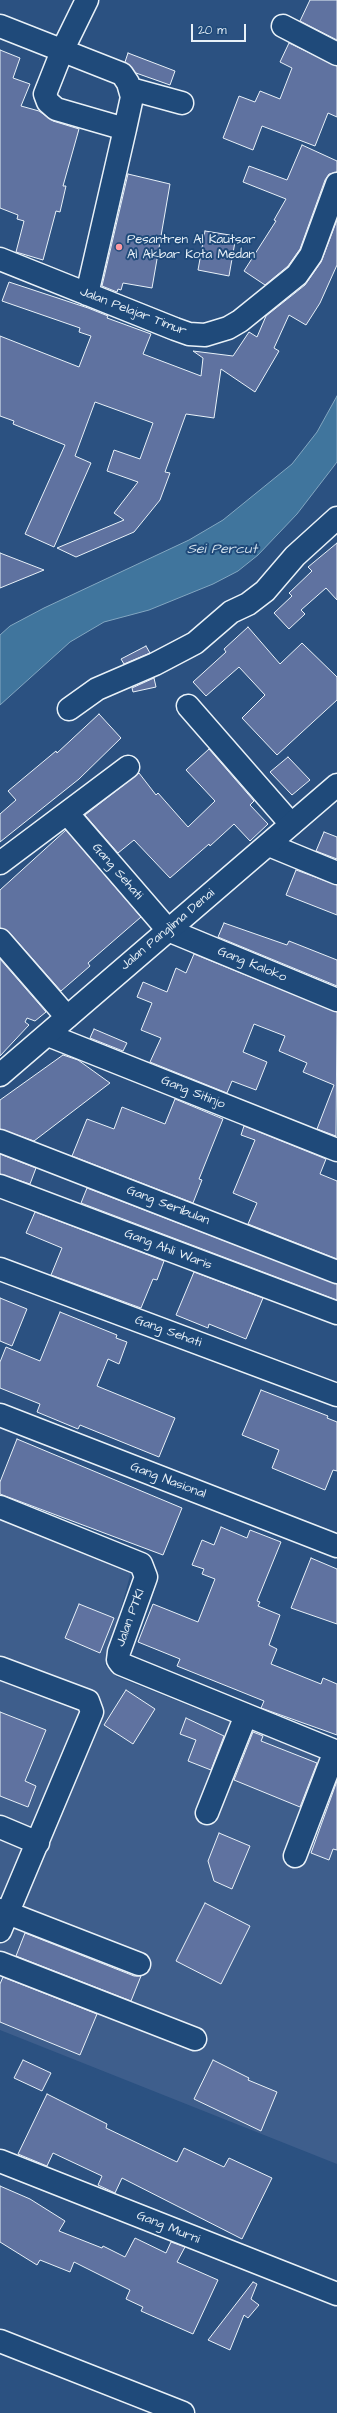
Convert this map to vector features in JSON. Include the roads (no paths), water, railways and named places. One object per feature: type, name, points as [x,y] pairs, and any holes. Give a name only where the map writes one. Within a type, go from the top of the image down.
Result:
[{"type":"street","points":[[87,0],[62,51],[46,90],[46,98],[50,106],[125,128]]},
{"type":"street","points":[[0,26],[62,51],[116,70],[125,78],[131,89],[131,106],[87,294]]},
{"type":"street","points":[[283,26],[337,54]]},
{"type":"street","points":[[131,89],[182,103]]},
{"type":"street","name":"Jalan Pelajar Timur","points":[[0,259],[189,334],[205,335],[228,328],[251,314],[297,275],[305,264],[316,243],[337,184]]},
{"type":"street","points":[[69,709],[97,689],[155,664],[195,643],[226,615],[265,591],[295,556],[337,518]]},
{"type":"street","points":[[188,706],[291,824]]},
{"type":"street","points":[[0,863],[128,767]]},
{"type":"street","name":"Jalan Panglima Denai","points":[[0,1075],[337,785]]},
{"type":"street","name":"Gang Sehati","points":[[67,813],[168,930]]},
{"type":"street","points":[[269,845],[337,873]]},
{"type":"street","name":"Gang Kaloko","points":[[168,930],[337,1000]]},
{"type":"street","points":[[0,940],[67,1017]]},
{"type":"street","name":"Gang Sitinjo","points":[[48,1035],[337,1150]]},
{"type":"street","name":"Gang Seribulan","points":[[0,1141],[337,1272]]},
{"type":"street","name":"Gang Ahli Waris","points":[[0,1186],[337,1313]]},
{"type":"street","name":"Gang Sehati","points":[[0,1269],[337,1394]]},
{"type":"street","name":"Gang Nasional","points":[[0,1416],[337,1546]]},
{"type":"street","name":"Jalan PTKI","points":[[0,1507],[141,1564],[146,1577],[119,1652],[118,1660],[121,1664],[336,1752]]},
{"type":"street","points":[[0,1668],[88,1701],[92,1712],[38,1843],[2,1918],[139,1964]]},
{"type":"street","points":[[207,1813],[246,1715]]},
{"type":"street","points":[[296,1856],[336,1752]]},
{"type":"street","points":[[0,1827],[38,1843]]},
{"type":"street","points":[[0,1963],[195,2039]]},
{"type":"street","name":"Gang Murni","points":[[0,2161],[337,2294]]},
{"type":"street","points":[[0,2341],[183,2413]]},
{"type":"water","name":"Sei Percut","points":[[337,396],[337,462],[297,514],[258,555],[238,571],[213,584],[149,610],[104,622],[70,642],[0,705],[0,635],[10,626],[44,608],[189,540],[223,520],[292,464],[317,432]]},
{"type":"place","name":"Pesantren Al Kautsar Al Akbar Kota Medan","points":[[119,247]]}]
